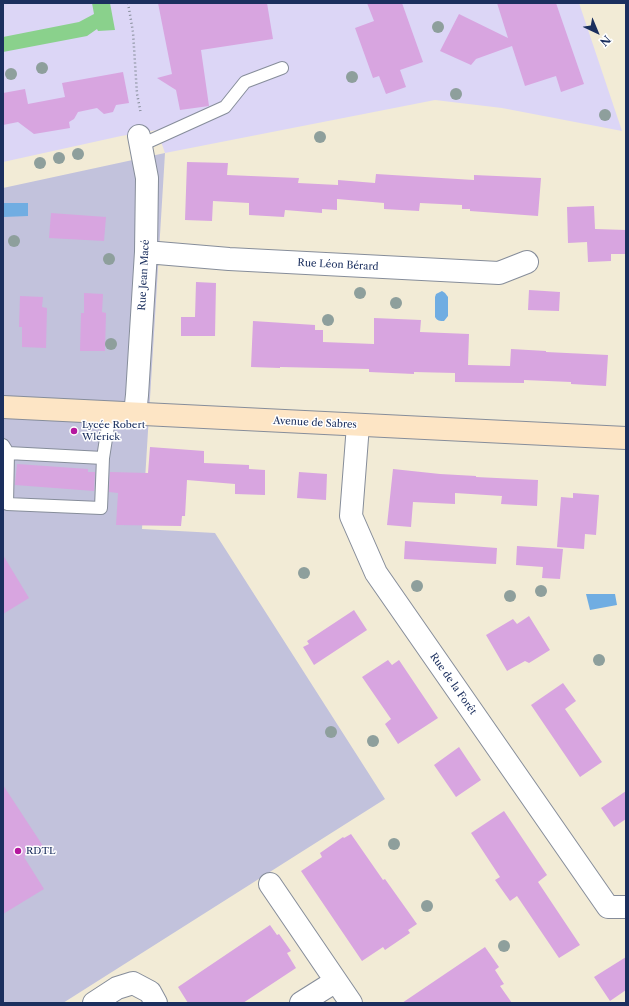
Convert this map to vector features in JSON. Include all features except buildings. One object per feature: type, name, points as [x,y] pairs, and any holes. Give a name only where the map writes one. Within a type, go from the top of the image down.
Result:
[{"type":"main road","name":"Avenue de Sabres","points":[[3,407],[626,438]]},
{"type":"street","name":"Rue Jean Macé","points":[[135,414],[146,252],[147,178],[140,140]]},
{"type":"street","name":"Rue Léon Bérard","points":[[146,252],[229,259],[499,273],[527,262]]},
{"type":"street","name":"Rue de la Forêt","points":[[358,425],[351,516],[376,573],[608,907],[626,907]]},
{"type":"street","points":[[270,884],[351,1003]]},
{"type":"street","points":[[301,1003],[336,981]]},
{"type":"street","points":[[94,1003],[117,988],[133,984],[150,992],[156,1003]]},
{"type":"lane","points":[[140,140],[225,107],[245,82],[282,68]]},
{"type":"lane","points":[[103,458],[5,449],[7,504],[101,508],[103,458],[110,412]]},
{"type":"path","points":[[128,3],[133,32],[137,94],[142,123],[140,140]]},
{"type":"shaded area","points":[[3,3],[579,3],[622,131],[502,108],[435,100],[165,153],[157,130],[121,136],[3,162]]},
{"type":"shaded area","points":[[165,153],[142,529],[215,533],[385,799],[63,1003],[3,1003],[3,188]]},
{"type":"green space","points":[[92,3],[110,3],[115,30],[98,31],[97,29],[87,36],[3,52],[3,37],[79,22],[94,14]]},
{"type":"water","points":[[3,203],[28,203],[28,216],[3,217]]},
{"type":"water","points":[[442,291],[448,297],[448,316],[444,321],[440,321],[435,317],[435,297],[436,294]]},
{"type":"water","points":[[586,594],[615,594],[617,605],[590,610]]},
{"type":"place","name":"Lycée Robert Wlérick","points":[[74,431]]},
{"type":"place","name":"RDTL","points":[[18,851]]}]
